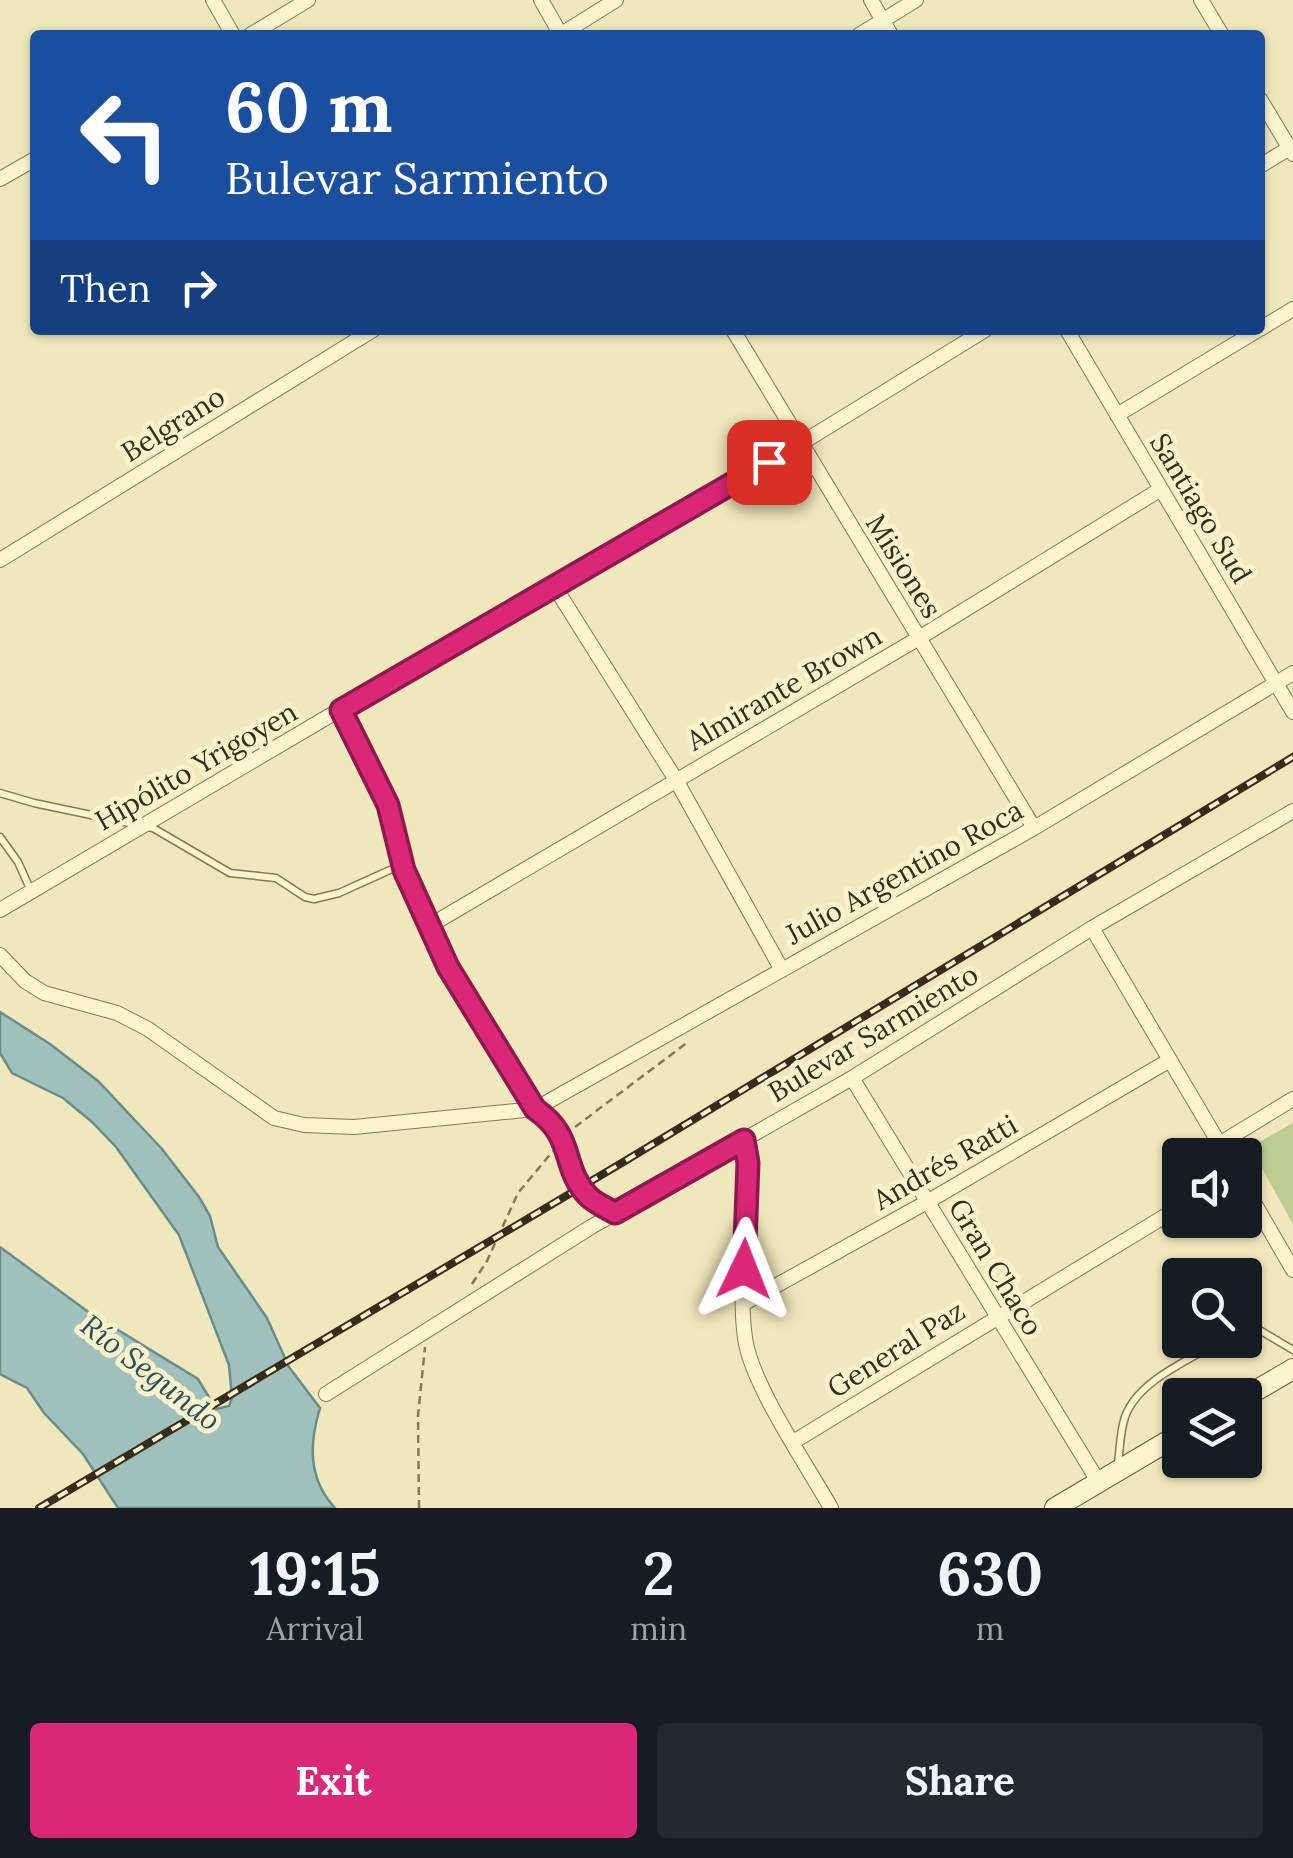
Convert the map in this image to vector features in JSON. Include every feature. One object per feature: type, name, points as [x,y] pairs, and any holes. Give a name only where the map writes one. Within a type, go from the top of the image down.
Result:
[{"type":"street","points":[[213,0],[230,30]]},
{"type":"street","points":[[258,30],[308,0]]},
{"type":"street","points":[[541,0],[558,30]]},
{"type":"street","points":[[569,30],[616,0]]},
{"type":"street","points":[[871,0],[889,30]]},
{"type":"street","points":[[867,30],[916,0]]},
{"type":"street","points":[[1219,30],[1204,4],[1221,0]]},
{"type":"street","points":[[1265,107],[1292,150],[1265,164]]},
{"type":"street","points":[[0,179],[30,162]]},
{"type":"street","points":[[1265,326],[1293,309]]},
{"type":"street","name":"Belgrano","points":[[0,560],[365,335]]},
{"type":"street","name":"Misiones","points":[[735,335],[1034,828]]},
{"type":"street","name":"Hipólito Yrigoyen","points":[[0,909],[553,584],[800,444],[977,335]]},
{"type":"street","name":"Santiago Sud","points":[[1069,335],[1293,712]]},
{"type":"street","points":[[1117,415],[1251,335]]},
{"type":"street","name":"Almirante Brown","points":[[429,926],[920,638],[1161,490]]},
{"type":"street","points":[[553,584],[676,780],[782,970]]},
{"type":"street","name":"Julio Argentino Roca","points":[[535,1109],[1034,828],[1293,673]]},
{"type":"street","points":[[341,710],[388,805],[402,864],[448,967],[535,1109],[554,1122],[570,1166],[586,1194],[615,1213]]},
{"type":"street","name":"Bulevar Sarmiento","points":[[326,1394],[615,1213],[852,1078],[1092,928],[1293,810]]},
{"type":"street","points":[[1092,928],[1216,1138]]},
{"type":"street","points":[[0,955],[24,981],[44,993],[117,1012],[148,1029],[274,1118],[354,1127],[535,1109]]},
{"type":"street","name":"Andrés Ratti","points":[[742,1304],[927,1202],[1170,1060]]},
{"type":"street","name":"Gran Chaco","points":[[852,1078],[1098,1482]]},
{"type":"street","points":[[1238,1138],[1293,1099]]},
{"type":"street","points":[[744,1140],[748,1163],[742,1304],[751,1366],[831,1508]]},
{"type":"street","points":[[1262,1216],[1293,1270]]},
{"type":"street","name":"General Paz","points":[[794,1442],[1162,1218]]},
{"type":"street","points":[[1262,1387],[1293,1370]]},
{"type":"street","points":[[1054,1508],[1162,1445]]},
{"type":"lane","points":[[0,793],[144,826],[178,840],[230,873],[276,878],[314,900],[402,864]]},
{"type":"lane","points":[[0,838],[18,862],[31,891]]},
{"type":"lane","points":[[1262,1332],[1293,1350]]},
{"type":"lane","points":[[1117,1471],[1123,1420],[1132,1402],[1144,1389],[1193,1358]]},
{"type":"path","points":[[470,1288],[518,1193],[563,1138],[584,1117],[681,1049],[692,1036]]},
{"type":"path","points":[[419,1508],[418,1416],[426,1346]]},
{"type":"green space","points":[[1293,1123],[1293,1224],[1262,1168],[1262,1140]]},
{"type":"water","name":"Río Segundo","points":[[0,1012],[98,1081],[162,1149],[199,1197],[210,1216],[218,1247],[267,1318],[289,1367],[320,1408],[313,1461],[320,1485],[335,1508],[118,1508],[83,1454],[44,1413],[27,1388],[0,1374],[0,1247],[87,1311],[198,1379],[216,1409],[229,1406],[232,1398],[229,1365],[179,1235],[116,1147],[92,1122],[63,1098],[12,1073],[0,1053]]},
{"type":"railway","points":[[39,1508],[625,1161],[1293,757]]},
{"type":"route","points":[[744,1269],[748,1163],[744,1140],[615,1213],[586,1194],[570,1166],[554,1122],[535,1109],[448,967],[404,870],[388,805],[341,710],[769,462]]}]
